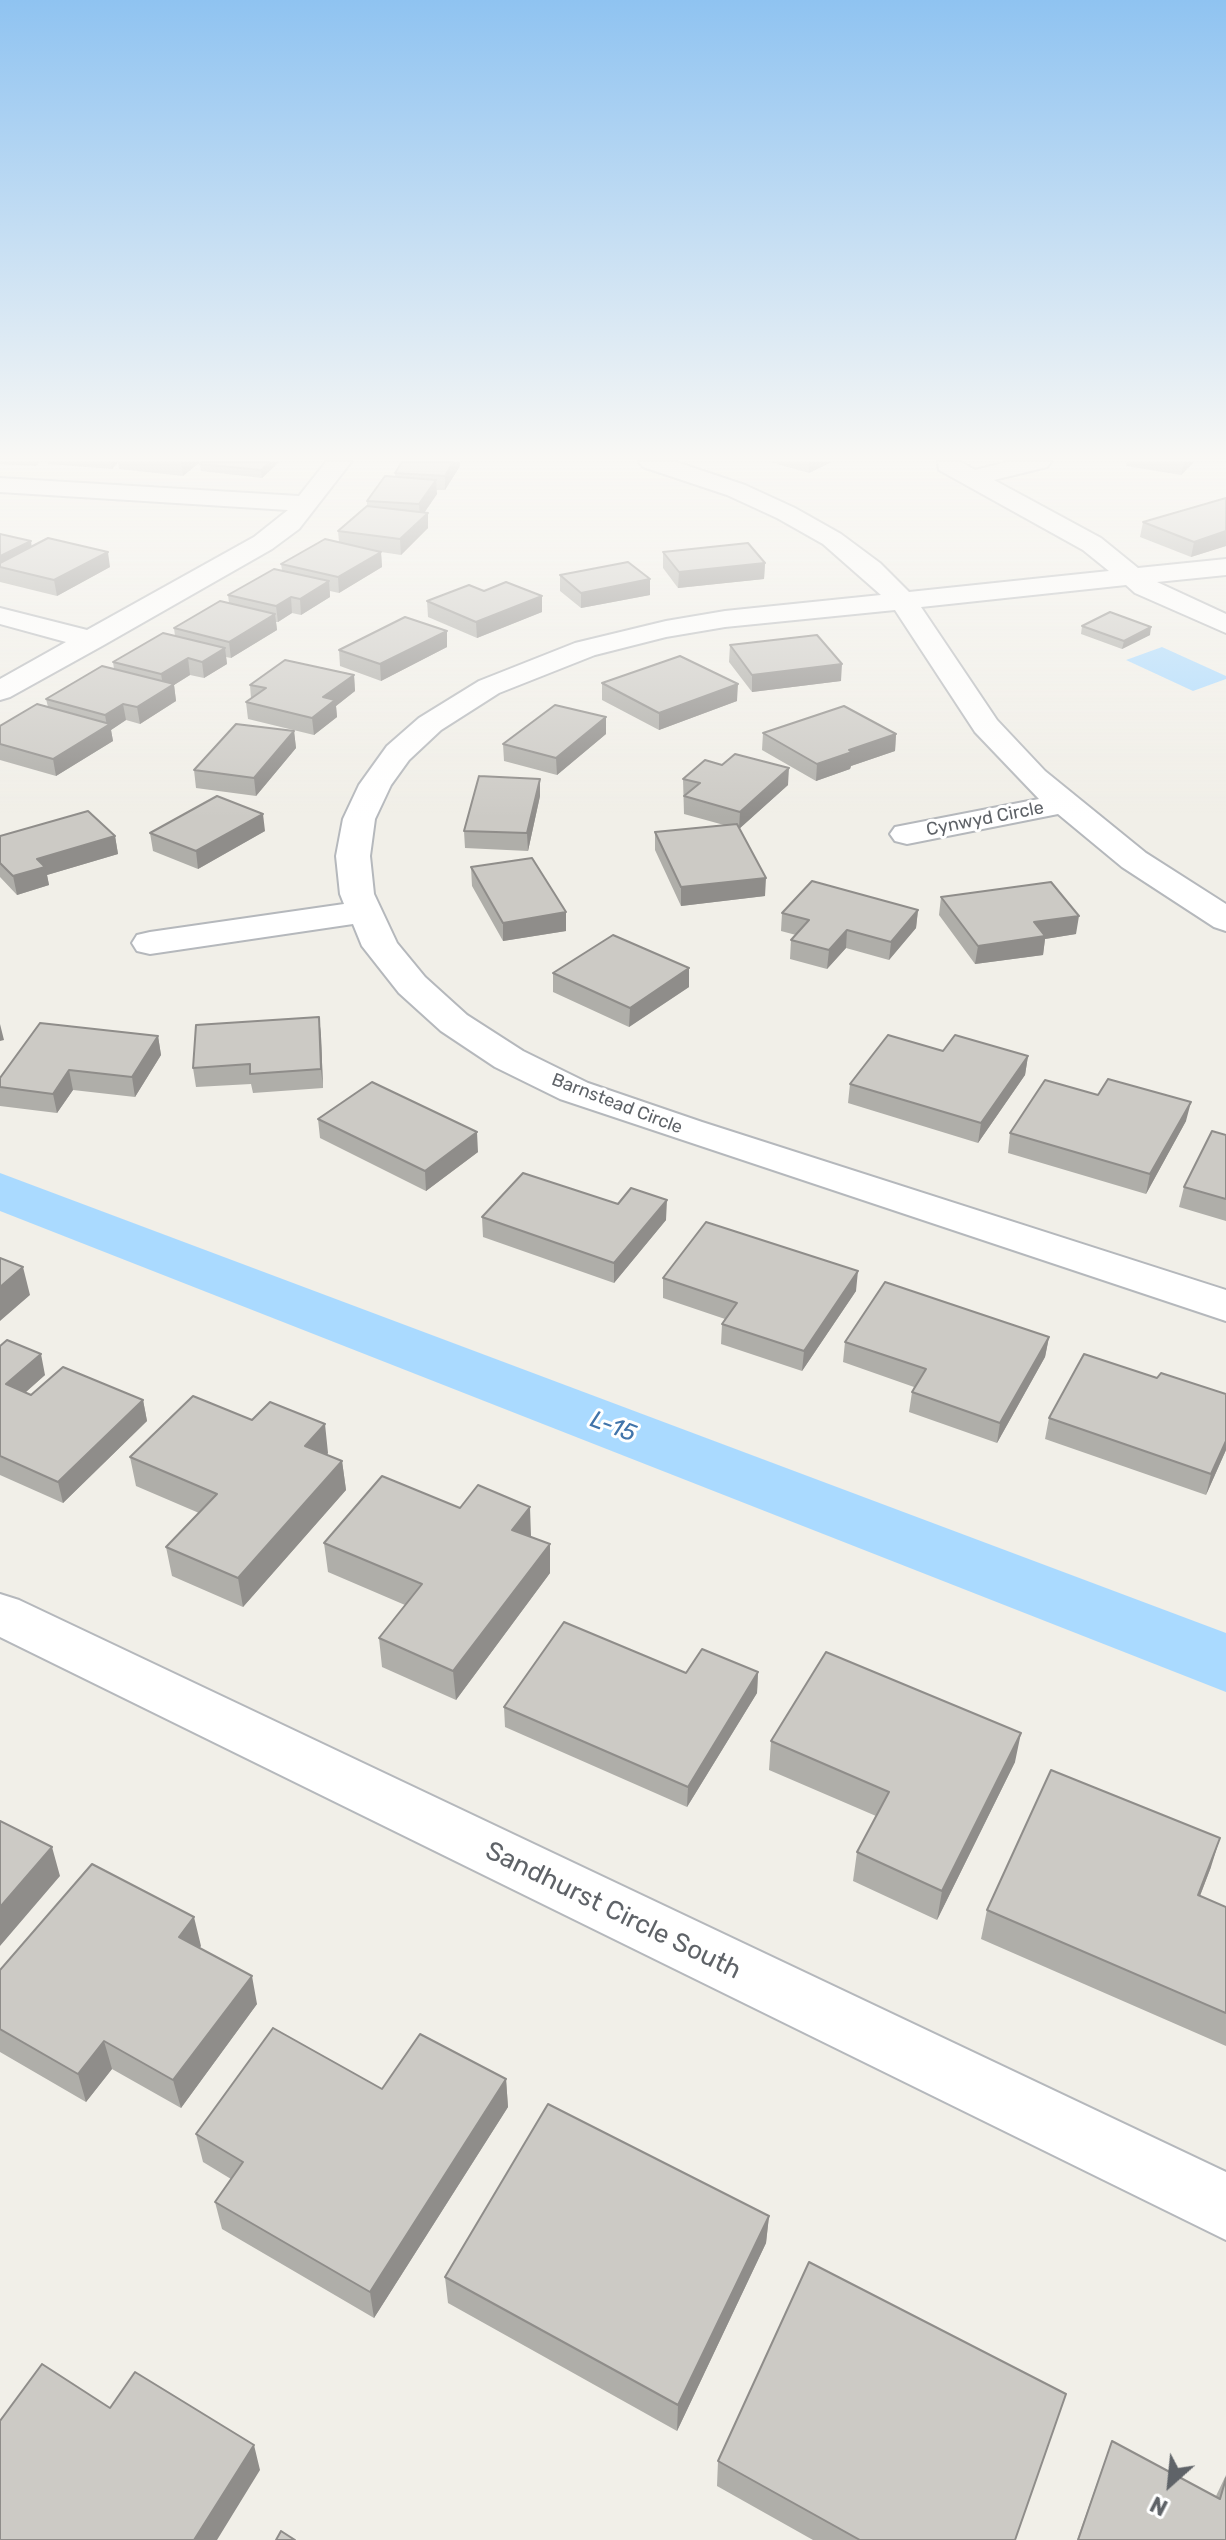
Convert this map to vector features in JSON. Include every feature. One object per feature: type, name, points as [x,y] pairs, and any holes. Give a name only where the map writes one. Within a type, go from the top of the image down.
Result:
[{"type":"street","points":[[0,691],[197,581]]},
{"type":"street","points":[[883,581],[903,601],[986,726],[1062,804],[1134,860],[1225,920]]},
{"type":"street","name":"Barnstead Circle","points":[[1097,581],[725,619],[652,632],[535,666],[468,699],[430,724],[398,753],[375,785],[359,819],[353,856],[357,894],[380,946],[412,985],[454,1023],[509,1059],[574,1091],[1226,1306]]},
{"type":"street","points":[[1136,581],[1162,597],[1226,625]]},
{"type":"street","points":[[0,616],[92,640]]},
{"type":"street","name":"Cynwyd Circle","points":[[907,834],[1062,804]]},
{"type":"street","points":[[150,943],[363,912]]},
{"type":"street","name":"Sandhurst Circle South","points":[[0,1614],[1226,2207]]},
{"type":"water","points":[[1162,647],[1226,676],[1226,679],[1193,691],[1126,660]]},
{"type":"building","points":[[254,581],[329,581],[300,599],[291,597],[276,606],[228,595]]},
{"type":"building","points":[[566,581],[642,581],[581,593]]},
{"type":"building","points":[[506,582],[542,596],[476,622],[427,601],[469,585],[484,591]]},
{"type":"building","points":[[220,601],[275,614],[229,642],[174,628]]},
{"type":"building","points":[[1110,612],[1151,627],[1124,641],[1082,626]]},
{"type":"building","points":[[405,617],[447,631],[380,664],[339,650]]},
{"type":"building","points":[[163,633],[225,648],[202,662],[188,658],[161,674],[113,662]]},
{"type":"building","points":[[817,635],[842,664],[752,675],[730,645]]},
{"type":"building","points":[[680,656],[738,684],[659,713],[602,683]]},
{"type":"building","points":[[285,660],[354,675],[323,697],[335,700],[312,718],[246,702],[266,688],[250,685]]},
{"type":"building","points":[[102,666],[174,684],[137,707],[123,704],[105,715],[46,699]]},
{"type":"building","points":[[37,704],[110,724],[53,759],[0,744],[0,726]]},
{"type":"building","points":[[555,705],[606,717],[556,758],[503,744]]},
{"type":"building","points":[[844,706],[896,734],[817,764],[763,733]]},
{"type":"building","points":[[236,724],[294,731],[254,778],[194,770]]},
{"type":"building","points":[[735,754],[789,768],[740,812],[684,796],[700,783],[683,779],[705,760],[722,765]]},
{"type":"building","points":[[479,776],[540,779],[527,833],[464,831]]},
{"type":"building","points":[[217,796],[263,814],[196,851],[150,833]]},
{"type":"building","points":[[88,811],[115,836],[37,859],[45,867],[13,876],[0,863],[0,836]]},
{"type":"building","points":[[737,824],[766,878],[681,887],[655,832]]},
{"type":"building","points":[[532,858],[566,912],[503,923],[471,867]]},
{"type":"building","points":[[812,881],[918,910],[891,942],[847,930],[829,950],[791,940],[809,920],[782,913]]},
{"type":"building","points":[[1051,882],[1079,916],[1034,922],[1045,936],[978,946],[941,897]]},
{"type":"building","points":[[613,935],[689,968],[630,1008],[553,973]]},
{"type":"building","points":[[319,1017],[321,1069],[250,1074],[250,1064],[193,1068],[196,1025]]},
{"type":"building","points":[[40,1023],[158,1036],[132,1077],[69,1070],[53,1094],[0,1087],[0,1078]]},
{"type":"building","points":[[888,1035],[943,1051],[955,1035],[1028,1056],[981,1123],[850,1084]]},
{"type":"building","points":[[1108,1079],[1191,1102],[1150,1174],[1010,1133],[1045,1080],[1098,1095]]},
{"type":"building","points":[[372,1082],[477,1132],[425,1171],[318,1119]]},
{"type":"building","points":[[1212,1131],[1226,1135],[1226,1199],[1184,1187]]},
{"type":"building","points":[[523,1173],[618,1204],[631,1188],[667,1200],[614,1263],[482,1217]]},
{"type":"building","points":[[706,1222],[858,1271],[804,1351],[722,1324],[737,1303],[663,1278]]},
{"type":"building","points":[[0,1258],[23,1267],[0,1287]]},
{"type":"building","points":[[885,1282],[1049,1337],[1000,1423],[912,1392],[926,1369],[845,1342]]},
{"type":"building","points":[[7,1340],[41,1354],[6,1384],[31,1395],[63,1367],[143,1400],[58,1482],[0,1456],[0,1346]]},
{"type":"building","points":[[1084,1354],[1157,1378],[1161,1373],[1226,1394],[1226,1441],[1211,1474],[1049,1418]]},
{"type":"building","points":[[193,1396],[252,1420],[270,1402],[325,1424],[305,1446],[342,1461],[238,1578],[166,1547],[217,1494],[130,1457]]},
{"type":"building","points":[[382,1476],[460,1508],[478,1485],[530,1507],[512,1530],[550,1544],[453,1671],[379,1638],[422,1584],[324,1543]]},
{"type":"building","points":[[564,1622],[686,1673],[702,1649],[758,1672],[688,1787],[504,1707]]},
{"type":"building","points":[[826,1652],[1021,1733],[942,1891],[857,1852],[889,1792],[771,1741]]},
{"type":"building","points":[[1051,1770],[1220,1838],[1198,1895],[1226,1907],[1226,2013],[987,1910]]},
{"type":"building","points":[[0,1821],[52,1847],[0,1907]]},
{"type":"building","points":[[92,1864],[194,1917],[179,1937],[252,1976],[173,2080],[104,2041],[78,2074],[0,2029],[0,1970]]},
{"type":"building","points":[[273,2028],[382,2089],[420,2034],[506,2079],[370,2292],[215,2202],[243,2162],[196,2134]]},
{"type":"building","points":[[548,2104],[769,2216],[678,2405],[445,2277]]},
{"type":"building","points":[[809,2262],[1066,2394],[1015,2540],[860,2540],[718,2461]]},
{"type":"building","points":[[42,2364],[110,2408],[135,2372],[254,2445],[194,2540],[0,2540],[0,2421]]},
{"type":"building","points":[[1112,2441],[1220,2499],[1226,2478],[1226,2540],[1078,2540]]},
{"type":"building","points":[[281,2531],[295,2540],[276,2540]]},
{"type":"waterway","name":"L-15","points":[[0,1191],[1226,1663]]}]
